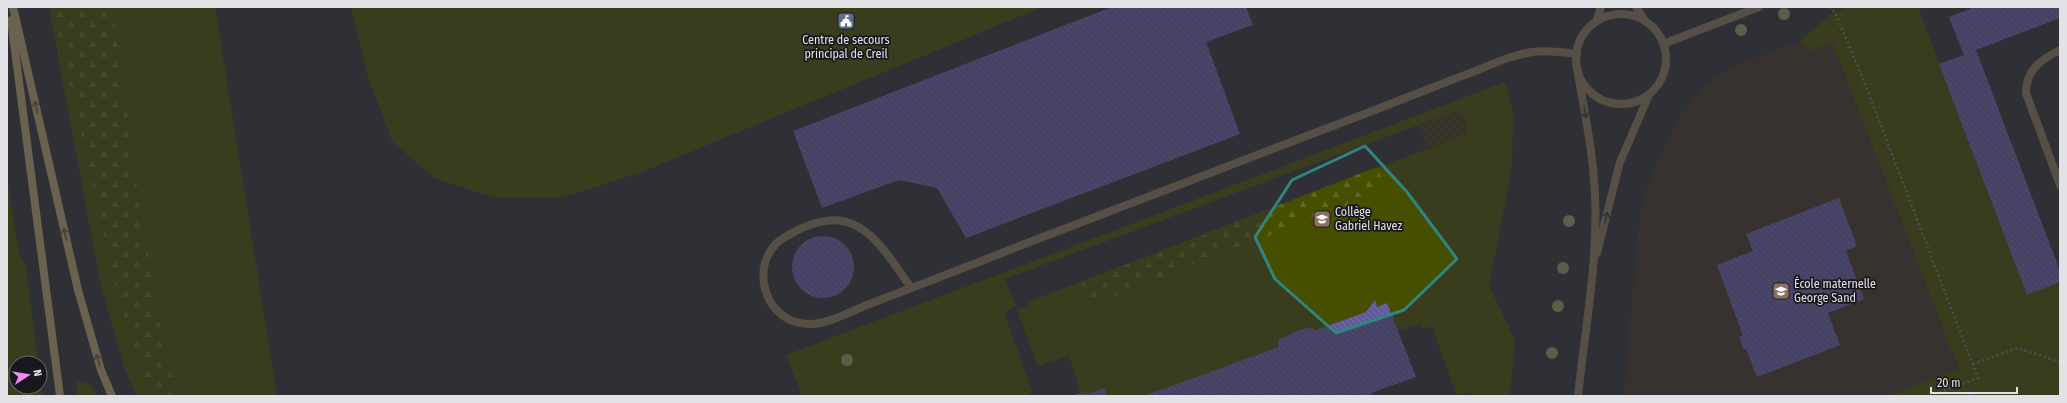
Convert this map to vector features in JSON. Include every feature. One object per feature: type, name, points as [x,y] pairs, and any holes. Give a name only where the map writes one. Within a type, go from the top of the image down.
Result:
[{"type":"main road","points":[[10,7],[60,396]]},
{"type":"main road","points":[[13,7],[78,290],[89,333],[112,396]]},
{"type":"street","points":[[1596,22],[1601,7]]},
{"type":"street","points":[[1578,396],[1594,269],[1620,162],[1650,94],[1659,84],[1664,71],[1666,57],[1663,44],[1656,31],[1646,22],[1636,7]]},
{"type":"street","points":[[1663,44],[1759,7]]},
{"type":"street","points":[[1594,269],[1594,174],[1578,74],[1577,54],[1582,36],[1596,22],[1608,16],[1621,14],[1634,16],[1646,22]]},
{"type":"street","points":[[2060,50],[2041,61],[2032,70],[2026,81],[2026,93],[2060,185]]},
{"type":"street","points":[[911,288],[887,254],[866,231],[852,222],[839,219],[825,220],[793,232],[779,240],[769,253],[763,268],[763,284],[769,300],[779,312],[793,321],[809,324],[825,321],[911,288],[1520,54],[1550,51],[1577,54]]},
{"type":"street","points":[[1578,74],[1589,91],[1605,102],[1619,104],[1632,103],[1650,94]]},
{"type":"path","points":[[1830,7],[1834,12],[1861,74],[1978,378],[1931,396]]},
{"type":"path","points":[[1973,364],[2017,348],[2060,362]]},
{"type":"highlighted area","points":[[1365,146],[1407,192],[1457,259],[1404,310],[1336,333],[1275,279],[1255,237],[1292,180]]},
{"type":"shaded area","name":"École maternelle George Sand","points":[[1799,41],[1810,50],[1832,42],[1959,369],[1887,396],[1624,396],[1640,212],[1648,184],[1661,153],[1679,117],[1702,88],[1723,72],[1739,64]]},
{"type":"green space","points":[[49,7],[52,7],[117,292],[148,392],[151,396],[137,396],[125,370],[100,282]]},
{"type":"green space","points":[[52,7],[113,7],[139,200],[167,369],[187,396],[151,396],[148,392],[117,292]]},
{"type":"green space","points":[[113,7],[215,7],[277,396],[187,396],[167,370],[139,200]]},
{"type":"green space","points":[[351,7],[1042,7],[639,173],[564,197],[492,197],[434,178],[392,141],[368,77]]},
{"type":"green space","points":[[1848,7],[1918,7],[2027,295],[2060,282],[2060,396],[1972,396],[1971,393],[1962,396],[1887,396],[1959,369],[1832,42],[1809,51],[1799,41],[1835,12]]},
{"type":"green space","name":"Collège Gabriel Havez","points":[[1505,82],[1513,112],[1512,166],[1489,286],[1515,340],[1510,396],[1472,396],[1470,391],[1457,396],[1432,326],[1423,329],[1421,324],[1397,331],[1377,307],[1375,300],[1366,312],[1313,331],[1313,328],[1299,330],[1280,339],[1278,341],[1279,347],[1144,396],[1107,396],[1104,388],[1088,394],[1081,393],[1069,356],[1038,366],[1017,310],[1029,305],[1028,302],[1466,134],[1459,110],[1005,279],[1016,306],[1004,312],[1032,391],[1028,396],[802,396],[786,355]]},
{"type":"green space","points":[[1377,167],[1386,190],[1090,305],[1081,282]]},
{"type":"green space","points":[[7,176],[19,254],[26,267],[37,355],[8,355],[8,395],[42,396],[7,396]]},
{"type":"green space","points":[[76,382],[91,384],[96,396],[78,396]]},
{"type":"sand","points":[[1459,110],[1466,121],[1467,134],[1427,150],[1418,125]]},
{"type":"building","points":[[1112,7],[1246,7],[1253,25],[1206,42],[1240,134],[966,238],[937,188],[899,180],[822,208],[793,131]]},
{"type":"building","points":[[1975,7],[2060,7],[2060,18],[1976,50],[2060,271],[2060,282],[2027,295],[1939,64],[1964,55],[1949,17]]},
{"type":"building","points":[[1839,198],[1857,246],[1846,251],[1864,299],[1828,313],[1840,345],[1757,377],[1746,349],[1744,350],[1739,337],[1743,336],[1717,265],[1753,251],[1746,234]]},
{"type":"building","points":[[823,236],[835,239],[845,245],[851,255],[854,267],[851,279],[845,289],[835,295],[823,298],[811,295],[801,289],[795,279],[792,267],[795,255],[801,245],[811,239]]},
{"type":"building","points":[[1375,300],[1377,307],[1387,303],[1416,377],[1371,393],[1372,396],[1144,396],[1279,347],[1278,341],[1280,339],[1299,330],[1313,327],[1313,331],[1366,312]]},
{"type":"building","points":[[1104,388],[1107,396],[1071,396],[1081,393],[1088,394]]},
{"type":"building","points":[[1971,393],[1972,396],[1963,396]]},
{"type":"place","name":"Centre de secours principal de Creil","points":[[846,21]]},
{"type":"place","name":"Collège Gabriel Havez","points":[[1322,219]]},
{"type":"place","name":"École maternelle George Sand","points":[[1781,291]]}]
